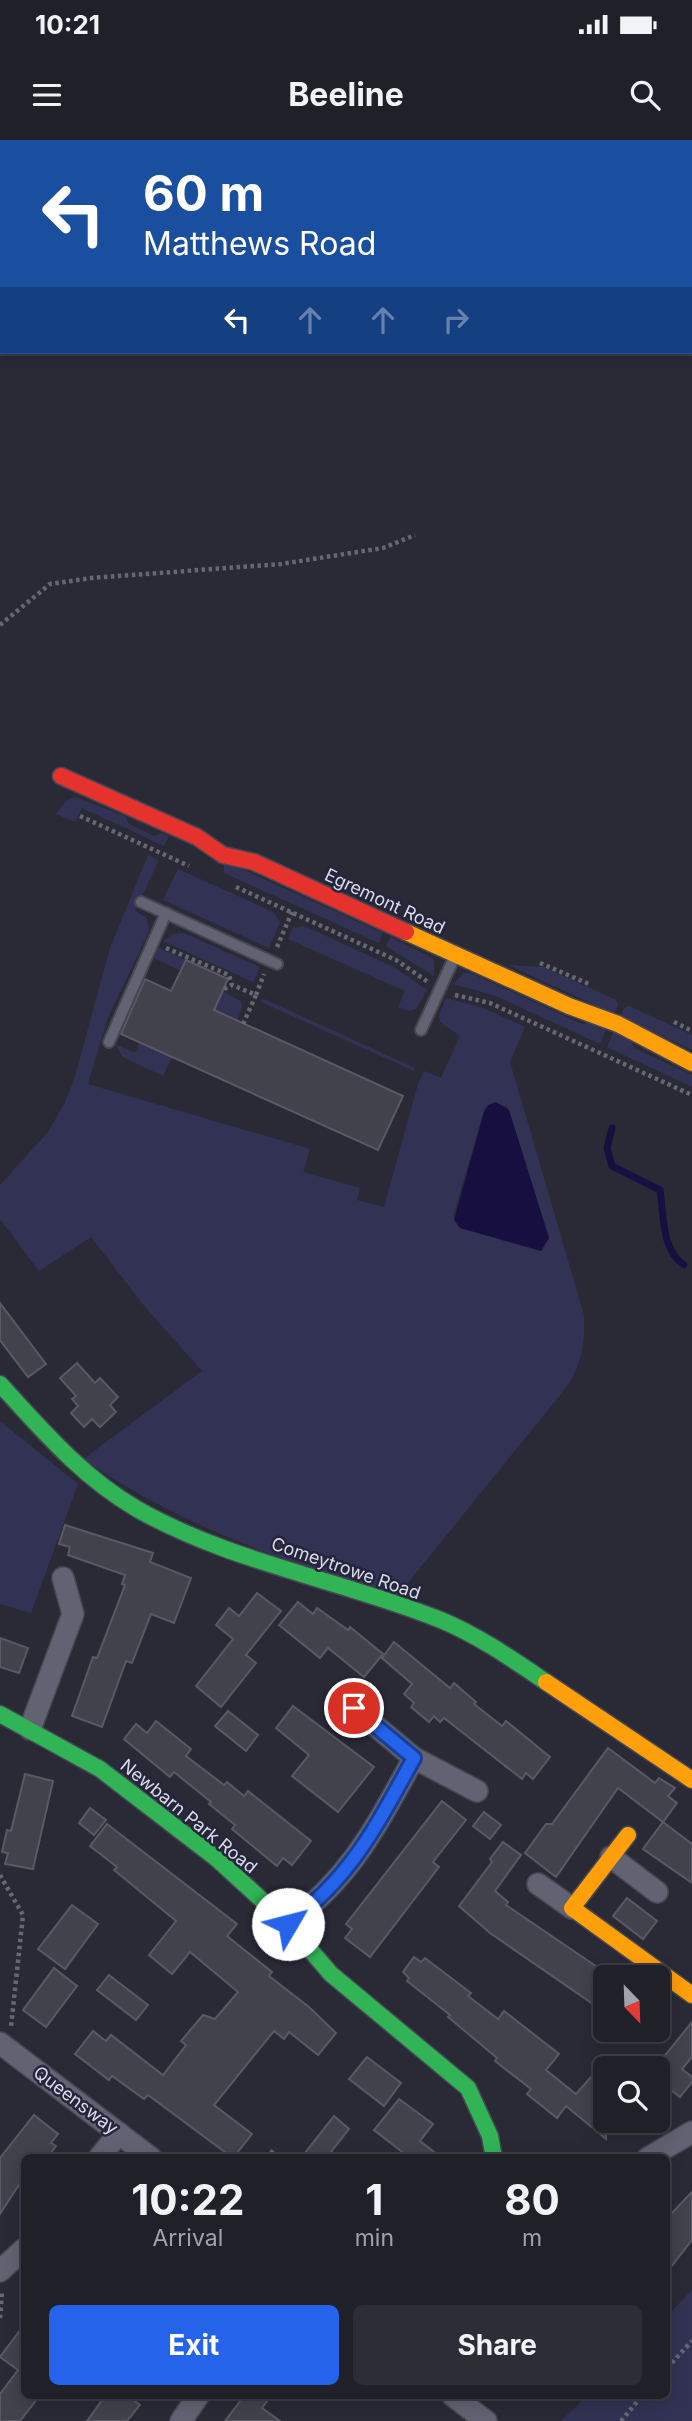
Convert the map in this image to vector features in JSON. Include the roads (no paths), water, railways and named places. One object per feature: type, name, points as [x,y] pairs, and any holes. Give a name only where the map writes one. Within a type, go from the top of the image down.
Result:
[{"type":"street","name":"Egremont Road","points":[[61,776],[197,837],[209,849],[239,862],[254,862],[569,1006],[600,1014],[630,1027],[660,1048],[692,1063]]},
{"type":"street","name":"Comeytrowe Road","points":[[0,1384],[76,1466],[135,1508],[184,1532],[440,1620],[483,1640],[692,1780]]},
{"type":"street","points":[[30,1729],[73,1614],[63,1578]]},
{"type":"street","points":[[354,1708],[414,1758],[477,1791]]},
{"type":"street","name":"Newbarn Park Road","points":[[0,1714],[100,1769],[217,1859],[288,1924],[331,1974],[468,2088],[490,2136],[493,2154]]},
{"type":"street","points":[[288,1924],[321,1899],[349,1868],[414,1758]]},
{"type":"street","points":[[572,1908],[628,1835]]},
{"type":"street","points":[[611,1857],[657,1892]]},
{"type":"street","points":[[537,1884],[692,1995]]},
{"type":"street","name":"Queensway","points":[[3,2040],[146,2154]]},
{"type":"street","points":[[655,2154],[692,2132]]},
{"type":"street","points":[[102,2154],[119,2133]]},
{"type":"street","points":[[0,2270],[21,2252]]},
{"type":"street","points":[[181,2421],[196,2399]]},
{"type":"street","points":[[457,2399],[486,2421]]},
{"type":"lane","points":[[141,902],[277,964]]},
{"type":"lane","points":[[109,1042],[166,913]]},
{"type":"lane","points":[[421,1030],[455,955]]},
{"type":"waterway","points":[[612,1128],[607,1148],[612,1166],[660,1190],[667,1241],[684,1265]]}]
